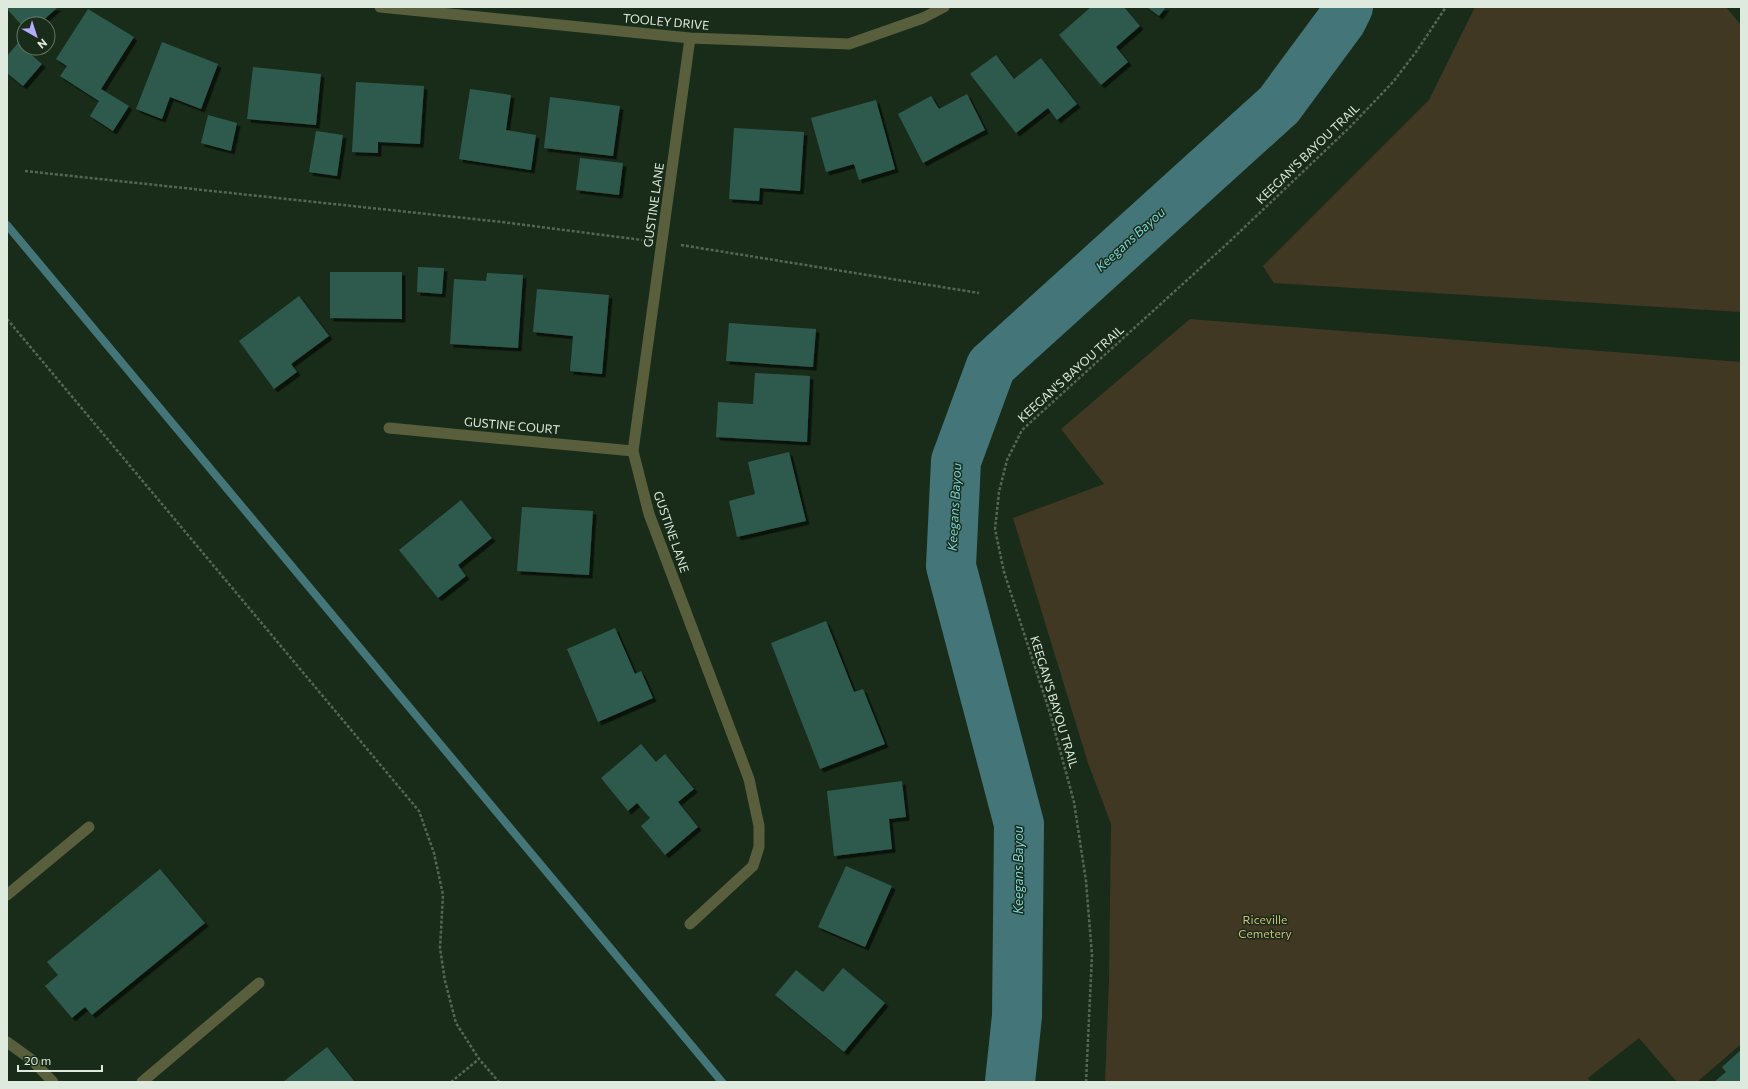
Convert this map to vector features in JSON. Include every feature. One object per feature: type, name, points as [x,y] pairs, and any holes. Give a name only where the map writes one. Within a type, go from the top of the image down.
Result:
[{"type":"street","name":"TOOLEY DRIVE","points":[[380,7],[690,38],[849,44],[923,18],[944,7]]},
{"type":"street","name":"GUSTINE LANE","points":[[690,38],[633,451],[648,514],[749,779],[759,826],[759,847],[753,866],[690,924]]},
{"type":"street","name":"GUSTINE COURT","points":[[389,428],[633,451]]},
{"type":"street","points":[[7,895],[89,827]]},
{"type":"street","points":[[142,1082],[259,983]]},
{"type":"street","points":[[7,1042],[32,1060],[53,1082]]},
{"type":"path","name":"KEEGAN'S BAYOU TRAIL","points":[[1086,1082],[1092,955],[1086,881],[1074,802],[1050,713],[1004,572],[995,529],[999,492],[1006,460],[1022,430],[1229,242],[1350,127],[1393,82],[1416,52],[1446,7]]},
{"type":"path","points":[[25,171],[494,221],[662,242],[979,293]]},
{"type":"path","points":[[7,319],[419,811],[434,853],[443,894],[440,948],[445,981],[456,1023],[479,1059],[499,1082]]},
{"type":"path","points":[[451,1082],[479,1059]]},
{"type":"green space","points":[[1475,7],[1726,7],[1741,25],[1741,312],[1274,283],[1263,266],[1429,100]]},
{"type":"green space","name":"Riceville Cemetery","points":[[1190,319],[1741,362],[1741,1044],[1697,1082],[1677,1082],[1639,1038],[1588,1078],[1591,1082],[1105,1082],[1109,982],[1111,824],[1088,763],[1013,518],[1104,484],[1061,429]]},
{"type":"building","points":[[7,7],[58,7],[48,16],[16,16],[16,19]]},
{"type":"building","points":[[1091,7],[1124,7],[1140,26],[1116,47],[1128,62],[1101,85],[1059,35]]},
{"type":"building","points":[[1147,7],[1166,7],[1159,16]]},
{"type":"building","points":[[88,9],[134,37],[101,89],[129,106],[113,131],[90,116],[99,101],[60,76],[67,66],[56,59]]},
{"type":"building","points":[[162,42],[218,64],[201,109],[170,97],[162,119],[136,109]]},
{"type":"building","points":[[16,45],[16,56],[33,56],[42,64],[23,86],[7,73],[7,56]]},
{"type":"building","points":[[996,55],[1014,79],[1041,58],[1077,104],[1057,120],[1048,108],[1016,133],[970,74]]},
{"type":"building","points":[[253,67],[321,74],[316,125],[247,119]]},
{"type":"building","points":[[356,82],[424,86],[420,144],[378,142],[378,153],[352,152]]},
{"type":"building","points":[[470,89],[511,95],[506,130],[536,135],[531,170],[459,159]]},
{"type":"building","points":[[967,94],[985,130],[923,163],[898,114],[931,96],[939,109]]},
{"type":"building","points":[[550,97],[620,106],[613,156],[544,148]]},
{"type":"building","points":[[876,100],[895,169],[859,180],[854,164],[826,172],[811,118]]},
{"type":"building","points":[[208,115],[237,123],[231,151],[201,143]]},
{"type":"building","points":[[734,128],[804,132],[800,191],[760,188],[759,201],[729,199]]},
{"type":"building","points":[[316,131],[343,135],[337,176],[309,172]]},
{"type":"building","points":[[580,158],[623,163],[619,195],[576,190]]},
{"type":"building","points":[[418,267],[444,268],[442,294],[417,292]]},
{"type":"building","points":[[330,272],[402,272],[402,319],[330,318]]},
{"type":"building","points":[[487,273],[523,275],[518,348],[450,344],[454,279],[486,281]]},
{"type":"building","points":[[537,289],[609,295],[602,374],[570,371],[573,336],[533,332]]},
{"type":"building","points":[[299,296],[329,336],[291,364],[297,372],[274,389],[239,341]]},
{"type":"building","points":[[729,323],[816,329],[813,367],[726,361]]},
{"type":"building","points":[[755,373],[810,376],[807,442],[716,437],[718,402],[753,404]]},
{"type":"building","points":[[789,452],[806,521],[737,537],[729,501],[755,494],[748,462]]},
{"type":"building","points":[[461,500],[492,538],[458,565],[466,576],[438,598],[399,550]]},
{"type":"building","points":[[522,507],[593,511],[589,575],[517,571]]},
{"type":"building","points":[[826,621],[854,692],[863,689],[885,744],[820,769],[771,643]]},
{"type":"building","points":[[615,628],[635,674],[641,671],[653,698],[598,722],[567,649]]},
{"type":"building","points":[[641,744],[656,762],[665,754],[694,789],[678,802],[698,827],[665,855],[641,826],[650,818],[637,803],[628,811],[601,778]]},
{"type":"building","points":[[902,781],[906,817],[889,819],[892,849],[834,856],[827,791]]},
{"type":"building","points":[[846,866],[892,886],[865,947],[818,927]]},
{"type":"building","points":[[160,869],[205,923],[92,1015],[85,1007],[72,1018],[45,986],[58,975],[47,962]]},
{"type":"building","points":[[843,968],[885,1003],[844,1052],[775,995],[796,970],[823,992]]},
{"type":"building","points":[[327,1047],[355,1082],[283,1082]]},
{"type":"building","points":[[1741,1050],[1741,1082],[1714,1082],[1726,1072],[1722,1067]]},
{"type":"waterway","name":"Keegans Bayou","points":[[1010,1082],[1017,1016],[1019,824],[951,566],[956,461],[991,366],[1279,105],[1341,21],[1348,7]]},
{"type":"waterway","points":[[7,225],[722,1082]]}]
